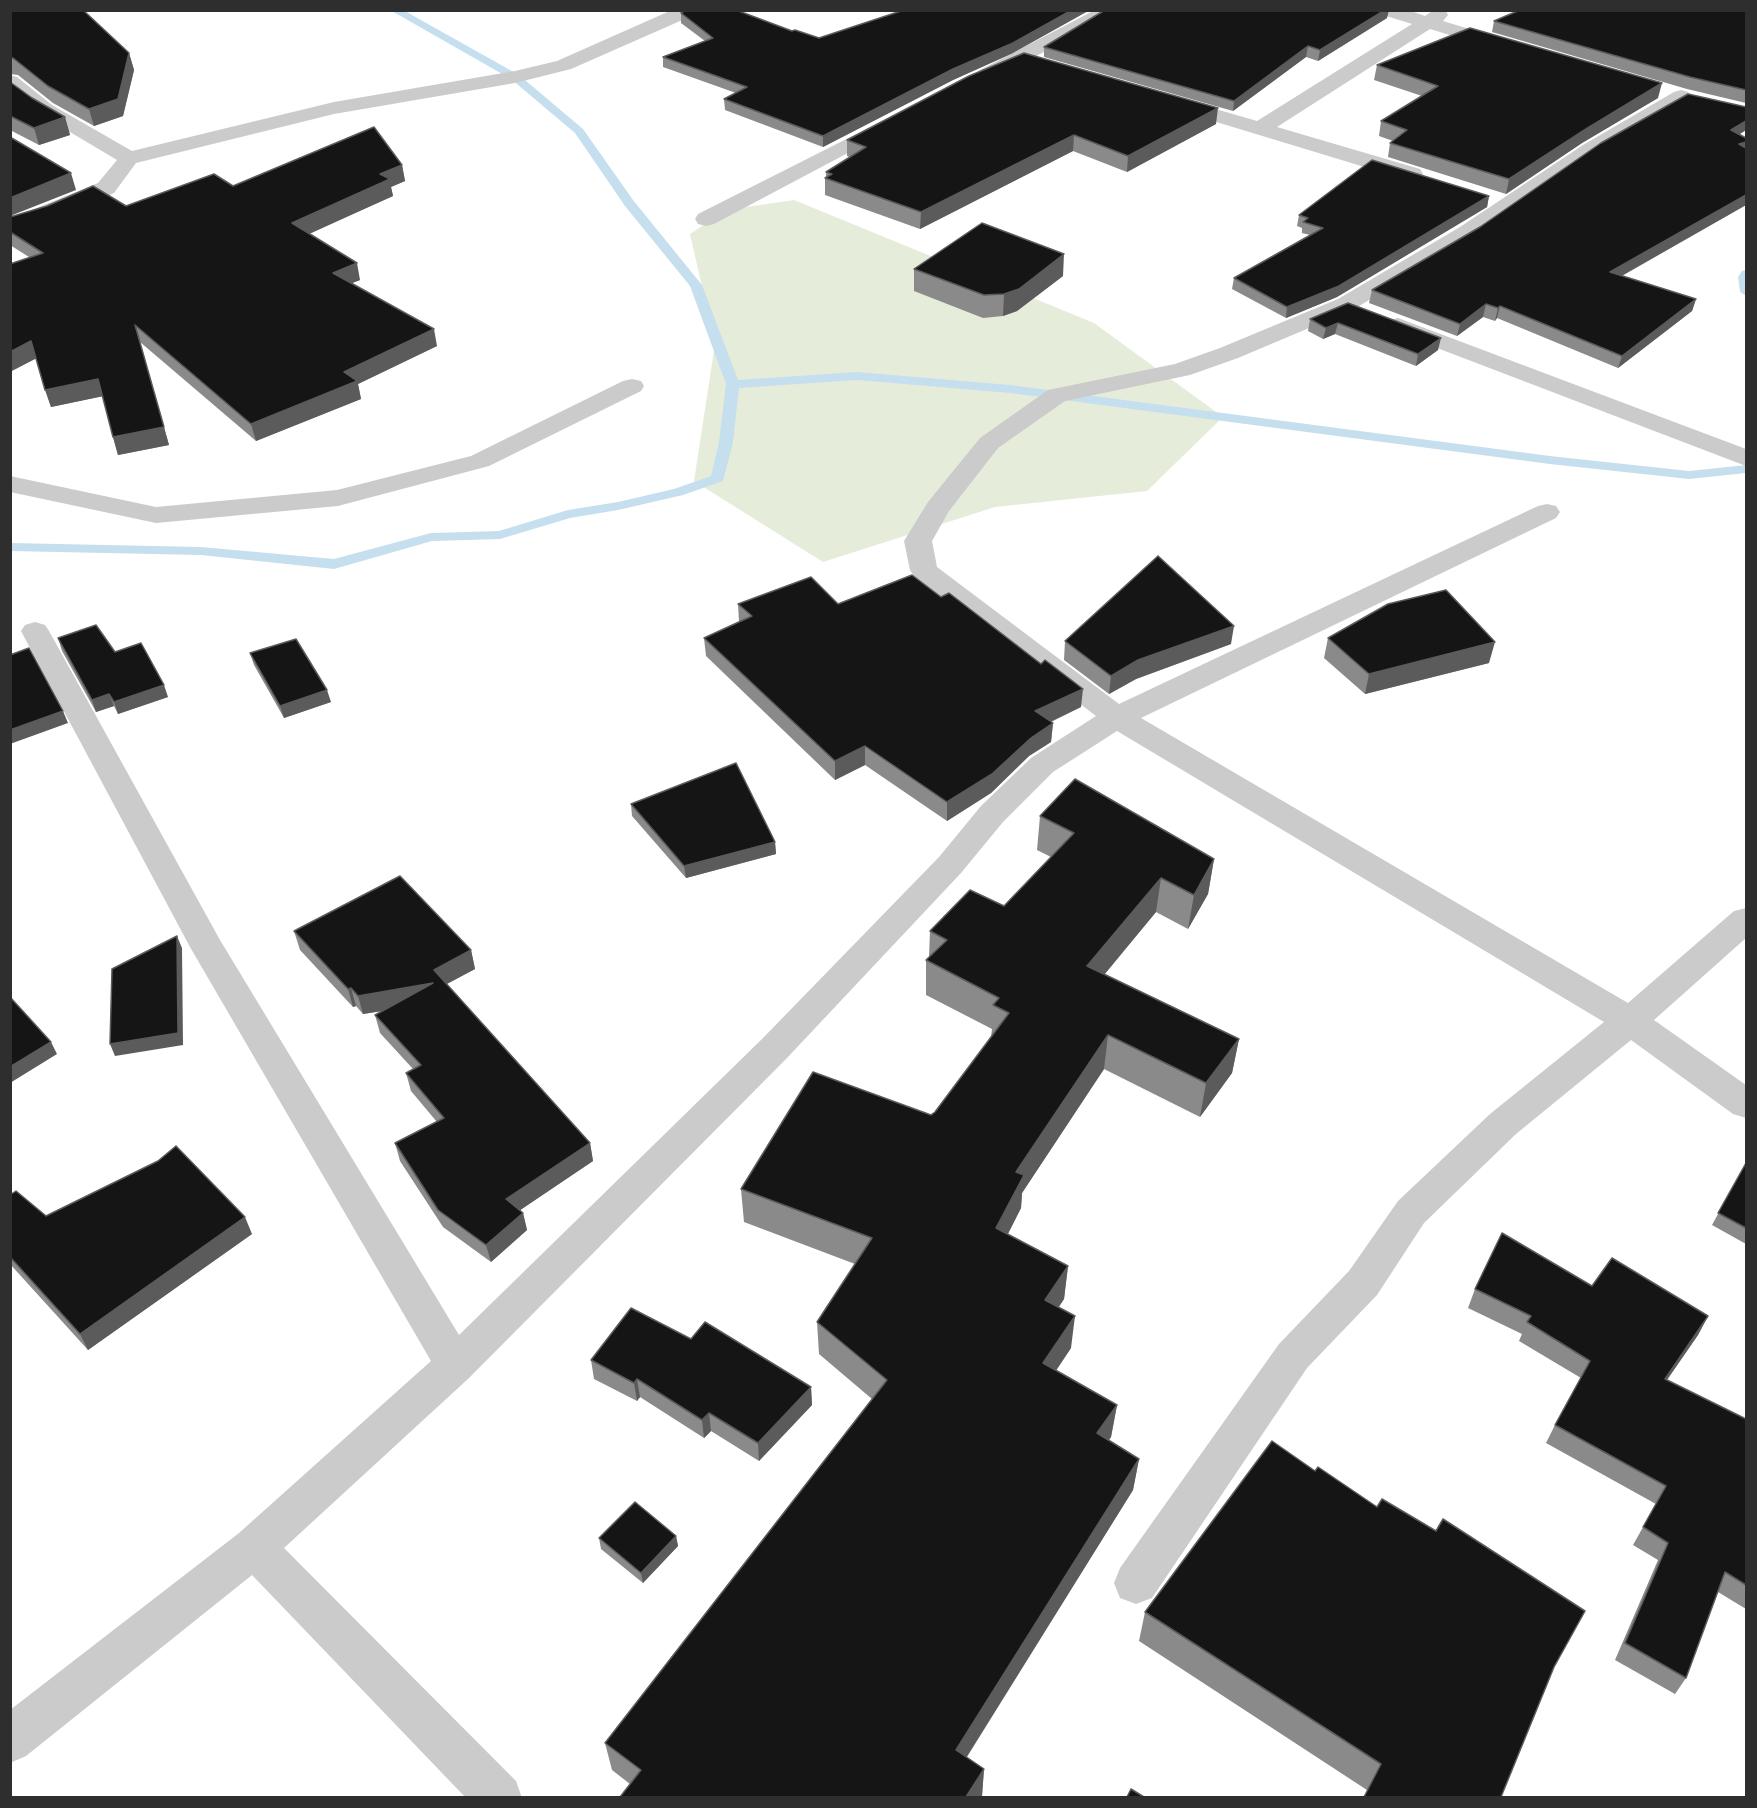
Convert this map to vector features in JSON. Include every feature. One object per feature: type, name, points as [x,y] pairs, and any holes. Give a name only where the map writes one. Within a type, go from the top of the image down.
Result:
[{"type":"street","points":[[10,226],[43,215],[106,188],[129,158],[334,108],[515,77],[564,65],[688,10]]},
{"type":"street","points":[[971,82],[1021,59],[1110,10]]},
{"type":"street","points":[[1387,10],[1521,50]]},
{"type":"street","points":[[1261,128],[1447,10]]},
{"type":"street","points":[[1021,59],[1044,65]]},
{"type":"street","points":[[10,81],[45,109],[129,158]]},
{"type":"street","points":[[1681,96],[1497,201],[1468,232],[1365,312],[1272,336],[1181,370],[1057,395],[989,443],[937,508],[918,541],[924,570],[1117,717],[1630,1022],[1746,1104]]},
{"type":"street","points":[[1158,98],[1429,180]]},
{"type":"street","points":[[706,219],[910,113]]},
{"type":"street","points":[[1365,312],[1746,458]]},
{"type":"street","points":[[10,484],[156,515],[338,498],[480,461],[632,386]]},
{"type":"street","points":[[10,1740],[254,1547],[455,1365],[783,1040],[950,865],[992,813],[1042,765],[1117,717],[1547,512]]},
{"type":"street","points":[[35,631],[207,947],[455,1365]]},
{"type":"street","points":[[1136,1583],[1293,1356],[1363,1283],[1411,1212],[1503,1124],[1630,1022],[1746,920]]},
{"type":"street","points":[[254,1547],[499,1797]]},
{"type":"green space","points":[[794,200],[1094,323],[1223,417],[1147,491],[995,507],[823,562],[694,481],[715,344],[690,234],[726,210]]},
{"type":"building","points":[[10,10],[83,10],[129,53],[118,99],[89,109],[48,86],[10,58]]},
{"type":"building","points":[[686,10],[736,10],[792,31],[819,38],[904,10],[1072,10],[1013,43],[953,69],[823,136],[724,99],[747,87],[663,57],[713,38],[681,13]]},
{"type":"building","points":[[1105,10],[1385,10],[1320,50],[1308,46],[1234,101],[1044,47]]},
{"type":"building","points":[[1520,10],[1746,10],[1746,90],[1690,77],[1494,21]]},
{"type":"building","points":[[1470,28],[1662,83],[1509,179],[1390,143],[1407,130],[1381,121],[1438,86],[1377,65]]},
{"type":"building","points":[[1024,53],[1218,108],[1128,156],[1074,135],[921,212],[825,178],[832,174],[826,172],[866,147],[847,140],[969,76]]},
{"type":"building","points":[[10,82],[65,117],[34,128],[10,116]]},
{"type":"building","points":[[1688,94],[1746,107],[1746,121],[1731,130],[1746,138],[1746,142],[1739,144],[1746,148],[1746,195],[1610,272],[1696,299],[1622,356],[1500,306],[1498,308],[1486,304],[1460,324],[1372,290],[1480,227],[1601,143]]},
{"type":"building","points":[[374,127],[402,165],[380,174],[390,179],[292,223],[357,263],[333,273],[434,329],[344,372],[357,381],[251,424],[135,325],[164,427],[113,437],[98,379],[45,390],[31,341],[10,352],[10,264],[43,253],[10,232],[10,217],[47,206],[93,186],[126,206],[214,174],[233,186]]},
{"type":"building","points":[[10,137],[71,173],[10,198]]},
{"type":"building","points":[[1372,160],[1489,196],[1339,286],[1287,307],[1234,278],[1323,228],[1303,222],[1308,218],[1299,215]]},
{"type":"building","points":[[982,223],[1064,254],[1019,289],[1004,294],[984,295],[914,269]]},
{"type":"building","points":[[1348,303],[1441,338],[1418,354],[1338,323],[1326,328],[1310,319]]},
{"type":"building","points":[[1158,556],[1234,626],[1138,660],[1111,676],[1065,641]]},
{"type":"building","points":[[912,575],[941,597],[949,593],[1041,664],[1045,660],[1083,689],[1035,711],[1053,723],[1031,738],[992,774],[947,802],[865,746],[835,761],[704,638],[752,616],[738,604],[811,577],[838,604]]},
{"type":"building","points":[[1446,590],[1495,642],[1369,674],[1328,638],[1388,604]]},
{"type":"building","points":[[96,625],[115,652],[141,643],[164,685],[114,702],[109,694],[92,700],[58,638]]},
{"type":"building","points":[[296,639],[327,690],[280,706],[250,653]]},
{"type":"building","points":[[29,648],[63,711],[10,730],[10,655]]},
{"type":"building","points":[[736,763],[775,842],[684,866],[631,804]]},
{"type":"building","points":[[1075,779],[1214,859],[1194,895],[1161,878],[1087,966],[1239,1039],[1206,1083],[1108,1035],[1016,1172],[1024,1175],[996,1228],[1068,1266],[1045,1300],[1075,1316],[1043,1363],[1117,1405],[1097,1433],[1139,1459],[956,1750],[984,1769],[966,1797],[620,1797],[641,1770],[605,1743],[887,1380],[817,1322],[872,1238],[741,1189],[813,1072],[931,1115],[935,1112],[1009,1013],[993,1005],[999,998],[926,960],[947,940],[930,931],[970,890],[1004,906],[1074,833],[1040,816]]},
{"type":"building","points":[[400,876],[471,950],[434,970],[590,1143],[506,1199],[523,1213],[486,1245],[438,1210],[395,1143],[444,1118],[406,1073],[421,1065],[375,1015],[433,983],[358,996],[351,988],[348,989],[294,931]]},
{"type":"building","points":[[177,936],[178,1033],[110,1044],[112,969]]},
{"type":"building","points":[[10,997],[51,1042],[10,1067]]},
{"type":"building","points":[[176,1146],[245,1217],[80,1334],[10,1257],[10,1195],[16,1191],[46,1216],[158,1161]]},
{"type":"building","points":[[1746,1163],[1746,1228],[1718,1213]]},
{"type":"building","points":[[1502,1233],[1592,1286],[1612,1258],[1708,1316],[1665,1379],[1746,1419],[1746,1585],[1725,1572],[1686,1678],[1625,1643],[1668,1543],[1643,1527],[1666,1486],[1555,1425],[1590,1361],[1527,1322],[1531,1316],[1475,1289]]},
{"type":"building","points":[[631,1308],[691,1339],[705,1322],[811,1387],[758,1443],[709,1413],[702,1420],[637,1379],[634,1383],[591,1360]]},
{"type":"building","points":[[1272,1441],[1315,1471],[1318,1467],[1377,1507],[1382,1499],[1436,1531],[1443,1519],[1585,1611],[1554,1667],[1501,1797],[1364,1797],[1381,1764],[1145,1612]]},
{"type":"building","points":[[635,1502],[676,1536],[641,1573],[599,1538]]},
{"type":"building","points":[[1131,1789],[1144,1797],[1127,1797]]},
{"type":"waterway","points":[[395,10],[515,77],[579,131],[629,203],[696,285],[733,384]]},
{"type":"waterway","points":[[1746,274],[1744,277],[1746,292]]},
{"type":"waterway","points":[[733,384],[857,376],[1010,389],[1550,460],[1689,475],[1746,469]]},
{"type":"waterway","points":[[10,547],[201,551],[334,564],[431,537],[500,535],[568,514],[618,506],[678,492],[718,478],[726,442],[733,384]]}]
